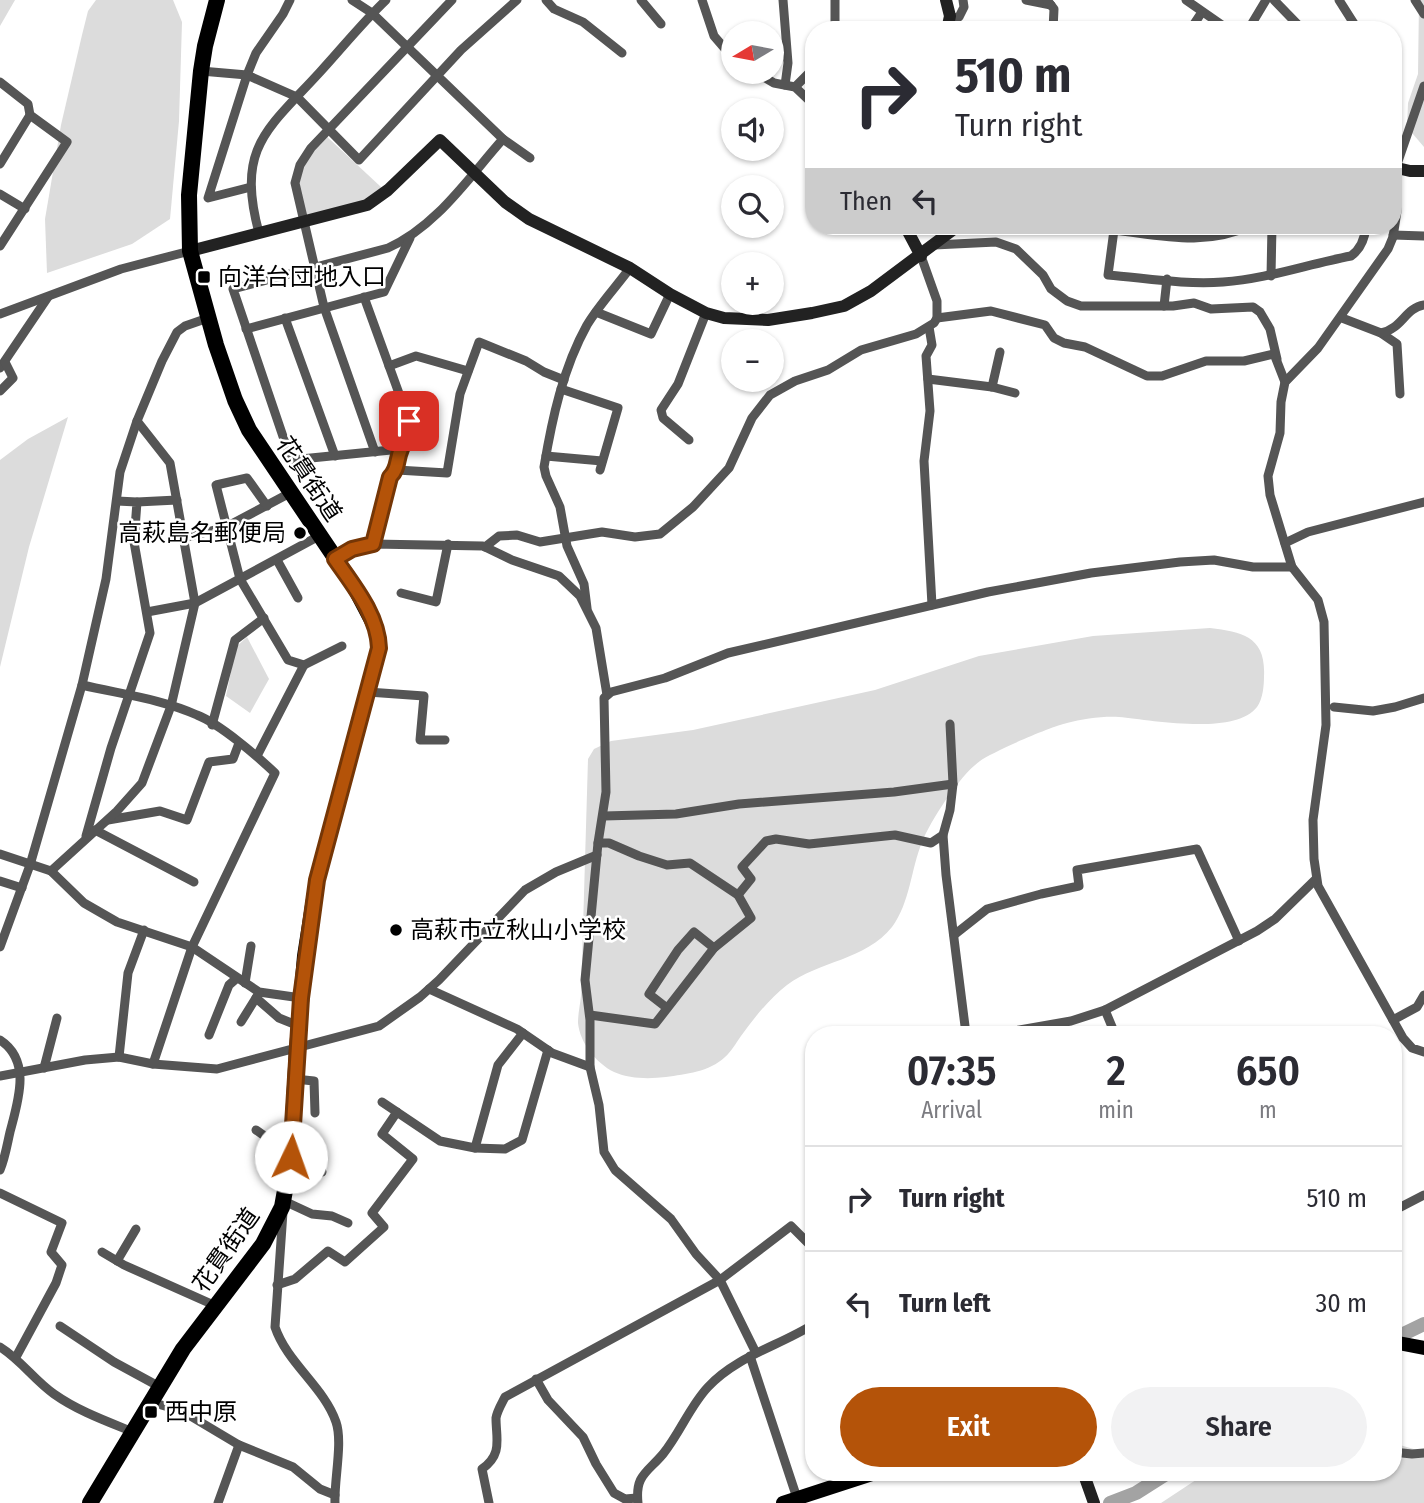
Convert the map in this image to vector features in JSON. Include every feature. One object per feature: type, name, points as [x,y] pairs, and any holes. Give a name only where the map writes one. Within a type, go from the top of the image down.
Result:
[{"type":"highway","name":"花貫街道","points":[[90,1503],[183,1349],[262,1244],[283,1204],[293,1142],[301,998],[317,880],[379,648],[379,637],[366,606],[249,430],[226,377],[190,251],[190,195],[201,71],[217,0]]},
{"type":"main road","points":[[1402,1344],[1420,1347]]},
{"type":"main road","points":[[783,1503],[800,1500],[853,1481]]},
{"type":"street","points":[[251,187],[208,198],[256,52],[284,14],[290,0]]},
{"type":"street","points":[[352,0],[372,13],[503,139],[530,158]]},
{"type":"street","points":[[259,233],[251,187],[253,165],[265,133],[277,116],[386,0]]},
{"type":"street","points":[[375,452],[324,307],[296,190],[298,173],[311,148],[327,130],[452,0]]},
{"type":"street","points":[[201,71],[247,75],[297,97],[359,160],[461,50],[517,0]]},
{"type":"street","points":[[546,0],[554,9],[583,22],[622,53]]},
{"type":"street","points":[[641,0],[661,24]]},
{"type":"street","points":[[702,0],[714,36],[721,44]]},
{"type":"street","points":[[783,0],[790,86]]},
{"type":"street","points":[[835,0],[835,21]]},
{"type":"street","points":[[946,0],[950,8],[948,21]]},
{"type":"street","points":[[952,21],[964,7],[963,0]]},
{"type":"street","points":[[1026,0],[1049,2],[1054,9],[1053,21]]},
{"type":"street","points":[[1186,0],[1216,21]]},
{"type":"street","points":[[1253,21],[1266,0]]},
{"type":"street","points":[[1274,0],[1294,21]]},
{"type":"street","points":[[1339,0],[1352,21]]},
{"type":"street","points":[[1415,0],[1424,14]]},
{"type":"street","points":[[1196,21],[1202,12]]},
{"type":"street","points":[[790,86],[805,75]]},
{"type":"street","points":[[0,82],[28,104],[30,115],[0,164]]},
{"type":"street","points":[[779,84],[790,86],[805,98]]},
{"type":"street","points":[[1402,145],[1424,86]]},
{"type":"street","points":[[0,246],[67,142],[30,115]]},
{"type":"street","points":[[401,449],[291,460],[233,289],[388,248],[410,237],[431,219],[503,139]]},
{"type":"street","points":[[0,314],[121,270],[367,205],[388,190],[440,140],[505,202],[528,219],[630,268],[706,313],[724,318],[752,321],[836,308],[871,291],[946,235]]},
{"type":"street","points":[[1402,169],[1424,171]]},
{"type":"street","points":[[0,194],[25,209]]},
{"type":"street","points":[[910,235],[921,256],[937,301],[937,318]]},
{"type":"street","points":[[1113,235],[1108,275],[1208,283],[1271,276],[1308,264],[1351,256],[1357,253],[1364,235]]},
{"type":"street","points":[[1163,235],[1202,239],[1221,235]]},
{"type":"street","points":[[1271,276],[1272,235]]},
{"type":"street","points":[[1285,382],[1342,318],[1379,265],[1393,235],[1424,236]]},
{"type":"street","points":[[246,329],[384,292],[410,237]]},
{"type":"street","points":[[933,245],[996,242],[1016,249],[1043,275],[1051,289],[1067,301],[1081,306],[1164,306],[1194,303],[1211,309],[1253,307],[1261,312],[1270,329],[1285,382],[1280,433],[1268,481],[1292,567],[1318,600],[1324,622],[1327,717],[1313,820],[1316,879],[1319,890],[1397,1026]]},
{"type":"street","points":[[587,608],[584,584],[565,538],[560,507],[544,472],[546,456],[562,385],[581,338],[596,312],[630,268]]},
{"type":"street","points":[[1164,306],[1167,279]]},
{"type":"street","points":[[596,312],[651,334],[670,294]]},
{"type":"street","points":[[0,391],[13,378],[2,365],[49,295]]},
{"type":"street","points":[[364,297],[410,424],[397,470],[390,477],[373,544]]},
{"type":"street","points":[[1381,333],[1391,331],[1415,306],[1424,305]]},
{"type":"street","points":[[485,547],[499,537],[517,535],[540,542],[602,532],[635,537],[660,534],[693,508],[729,468],[752,418],[777,389],[828,370],[861,350],[916,334],[929,327],[937,318],[991,311],[1045,325],[1054,338],[1064,343],[1085,347],[1147,376],[1162,376],[1206,361],[1244,361],[1274,354],[1278,359]]},
{"type":"street","points":[[689,440],[663,418],[661,410],[678,384],[706,313]]},
{"type":"street","points":[[0,947],[30,865],[82,685],[106,579],[120,472],[137,421],[177,332],[185,326],[208,318]]},
{"type":"street","points":[[285,318],[335,456]]},
{"type":"street","points":[[1342,318],[1381,333],[1397,344],[1400,394]]},
{"type":"street","points":[[929,327],[932,345],[926,356],[930,411],[925,461],[932,605]]},
{"type":"street","points":[[397,470],[446,474],[460,394],[479,342],[526,361],[562,385],[618,408],[601,465],[546,456]]},
{"type":"street","points":[[992,387],[1000,352]]},
{"type":"street","points":[[389,366],[416,356],[468,371]]},
{"type":"street","points":[[928,379],[992,387],[1015,393]]},
{"type":"street","points":[[51,871],[142,783],[171,706],[195,603],[170,463],[137,421]]},
{"type":"street","points":[[267,506],[247,478],[216,485],[240,579],[288,660],[304,665]]},
{"type":"street","points":[[184,538],[226,527],[290,493]]},
{"type":"street","points":[[117,501],[177,500]]},
{"type":"street","points":[[86,838],[111,748],[150,633],[134,542],[137,502]]},
{"type":"street","points":[[1285,543],[1308,532],[1424,502]]},
{"type":"street","points":[[147,612],[195,603],[319,536]]},
{"type":"street","points":[[335,559],[352,549],[373,544],[485,547],[559,576],[574,588],[587,608],[600,643],[607,695],[603,704],[607,784],[584,981],[590,1015],[590,1067],[600,1105],[606,1157],[615,1170],[671,1219],[696,1254],[720,1280],[753,1355],[800,1500]]},
{"type":"street","points":[[401,593],[436,602],[448,544]]},
{"type":"street","points":[[277,560],[298,598]]},
{"type":"street","points":[[607,695],[665,678],[727,653],[932,605],[1091,573],[1214,560],[1253,567],[1292,567]]},
{"type":"street","points":[[212,725],[235,640],[264,618]]},
{"type":"street","points":[[257,756],[304,665],[342,646]]},
{"type":"street","points":[[82,685],[199,715],[257,756],[275,773],[192,947],[153,1064]]},
{"type":"street","points":[[368,692],[424,696],[419,740],[445,739]]},
{"type":"street","points":[[1334,707],[1373,711],[1424,698]]},
{"type":"street","points":[[950,724],[953,784],[943,835],[965,1026]]},
{"type":"street","points":[[106,820],[159,811],[187,820],[209,762],[233,759],[239,743]]},
{"type":"street","points":[[604,816],[676,814],[739,804],[894,792],[953,784]]},
{"type":"street","points":[[95,830],[194,881]]},
{"type":"street","points":[[738,895],[751,879],[742,867],[766,841],[776,839],[810,844],[895,835],[931,843],[943,835]]},
{"type":"street","points":[[590,1015],[655,1024],[714,947],[751,918],[738,895],[690,863],[667,864],[609,843],[598,843]]},
{"type":"street","points":[[954,935],[987,909],[1079,887],[1077,870],[1197,849],[1239,941]]},
{"type":"street","points":[[0,853],[51,871],[84,903],[117,922],[192,947],[241,981],[279,1018],[299,1026]]},
{"type":"street","points":[[0,1076],[85,1059],[119,1058],[153,1064],[217,1069],[379,1026],[429,989],[524,890],[556,872],[597,855]]},
{"type":"street","points":[[1043,1026],[1071,1021],[1105,1010],[1239,941],[1275,919],[1316,879]]},
{"type":"street","points":[[0,881],[22,888]]},
{"type":"street","points":[[119,1058],[128,973],[144,930]]},
{"type":"street","points":[[667,1008],[649,995],[678,950],[694,932],[714,947]]},
{"type":"street","points":[[241,981],[251,946]]},
{"type":"street","points":[[209,1035],[229,985],[241,981]]},
{"type":"street","points":[[429,989],[523,1033],[548,1050],[590,1067]]},
{"type":"street","points":[[258,995],[301,998]]},
{"type":"street","points":[[241,1022],[258,995]]},
{"type":"street","points":[[1393,1020],[1417,1007],[1424,995]]},
{"type":"street","points":[[1105,1010],[1112,1026]]},
{"type":"street","points":[[44,1068],[57,1018]]},
{"type":"street","points":[[475,1148],[498,1065],[523,1033]]},
{"type":"street","points":[[1402,1035],[1408,1045],[1424,1052]]},
{"type":"street","points":[[0,1040],[11,1047],[20,1072],[19,1099],[0,1170]]},
{"type":"street","points":[[382,1102],[440,1141],[475,1148],[505,1149],[522,1140],[548,1050]]},
{"type":"street","points":[[295,1079],[314,1081],[315,1113]]},
{"type":"street","points":[[277,1285],[295,1279],[328,1251],[345,1262],[384,1227],[372,1213],[413,1159],[382,1134],[397,1112]]},
{"type":"street","points":[[256,1130],[273,1142],[293,1142]]},
{"type":"street","points":[[290,1170],[309,1174],[322,1172]]},
{"type":"street","points":[[0,1193],[62,1223],[51,1252],[62,1265],[56,1283],[16,1357]]},
{"type":"street","points":[[1402,1206],[1424,1195]]},
{"type":"street","points":[[335,1499],[338,1429],[328,1406],[278,1336],[275,1318],[283,1204],[312,1214],[332,1216],[348,1223]]},
{"type":"street","points":[[489,1503],[482,1469],[492,1462],[498,1440],[496,1415],[505,1397],[720,1280],[791,1226],[805,1240]]},
{"type":"street","points":[[117,1261],[136,1229]]},
{"type":"street","points":[[102,1252],[216,1306]]},
{"type":"street","points":[[60,1326],[114,1362],[160,1387]]},
{"type":"street","points":[[536,1379],[548,1400],[583,1437],[614,1493],[625,1499],[637,1500],[636,1488],[642,1475],[663,1454],[706,1389],[724,1373],[753,1355],[805,1329]]},
{"type":"street","points":[[0,1347],[16,1357],[52,1393],[84,1412],[133,1432]]},
{"type":"street","points":[[151,1402],[182,1411],[239,1446],[293,1467],[335,1499]]},
{"type":"street","points":[[218,1503],[239,1446]]},
{"type":"street","points":[[1402,1453],[1424,1453]]},
{"type":"street","points":[[1086,1481],[1093,1499]]},
{"type":"shaded area","points":[[0,0],[15,0],[0,26]]},
{"type":"shaded area","points":[[96,0],[173,0],[182,22],[179,121],[170,219],[132,244],[47,273],[45,219],[61,125],[88,11]]},
{"type":"shaded area","points":[[1419,0],[1424,0],[1424,147],[1407,127],[1408,103],[1418,74]]},
{"type":"shaded area","points":[[324,134],[381,187],[377,198],[303,222],[298,173]]},
{"type":"shaded area","points":[[68,417],[29,547],[0,667],[0,460],[28,439]]},
{"type":"shaded area","points":[[1210,628],[1242,635],[1250,639],[1261,653],[1264,663],[1262,696],[1257,707],[1246,716],[1212,724],[1119,717],[1086,719],[1049,729],[997,752],[980,761],[964,776],[932,822],[918,852],[907,897],[892,927],[869,947],[813,970],[787,985],[762,1009],[719,1062],[689,1073],[640,1078],[614,1072],[590,1052],[578,1023],[588,759],[594,749],[611,741],[693,730],[875,690],[979,656],[1093,636]]},
{"type":"shaded area","points":[[247,637],[269,679],[250,713],[226,696],[236,647]]},
{"type":"shaded area","points":[[1402,1446],[1424,1452],[1424,1503],[1161,1503],[1194,1481],[1402,1481]]},
{"type":"waterway","points":[[1402,1335],[1424,1324]]},
{"type":"waterway","points":[[1110,1503],[1136,1493],[1155,1481]]},
{"type":"place","name":"向洋台団地入口","points":[[204,277]]},
{"type":"place","name":"高萩島名郵便局","points":[[300,533]]},
{"type":"place","name":"高萩市立秋山小学校","points":[[396,930]]},
{"type":"place","name":"西中原","points":[[151,1412]]},
{"type":"route","points":[[291,1157],[305,956],[317,880],[379,648],[379,637],[372,618],[335,559],[352,549],[373,544],[390,477],[397,470],[401,449],[409,435],[409,421]]}]
